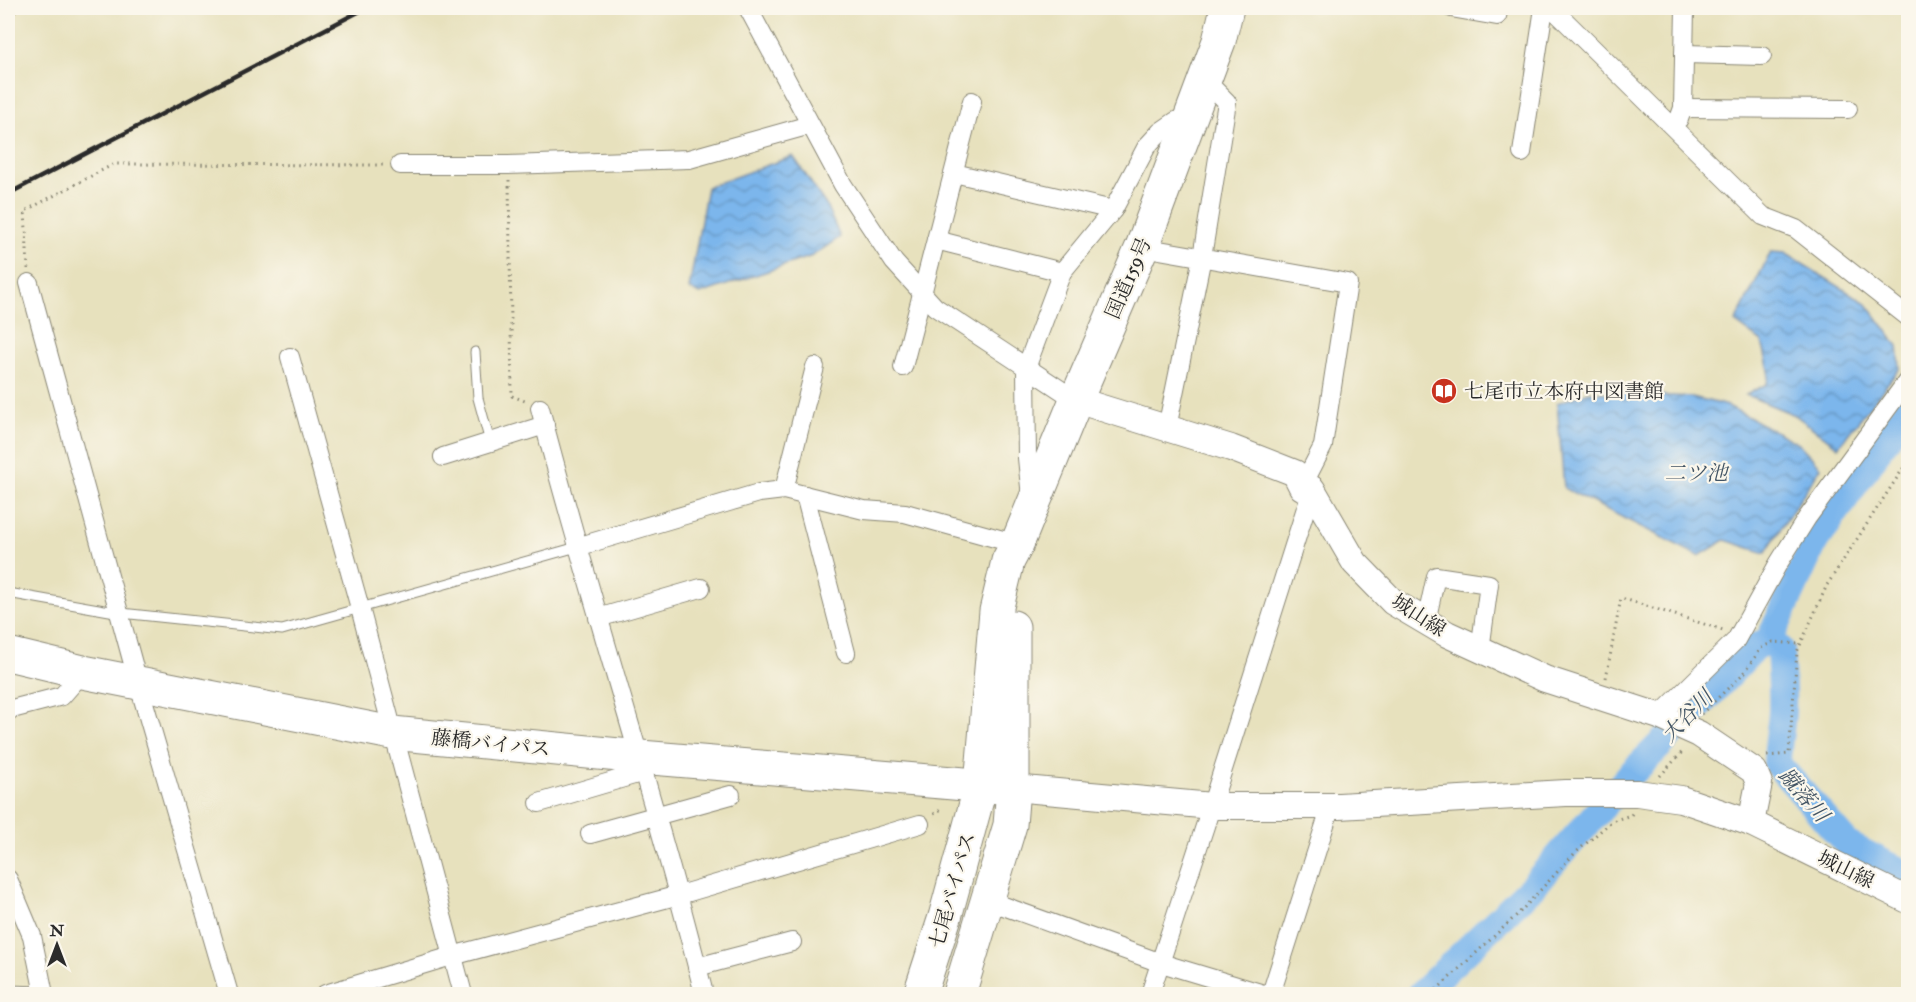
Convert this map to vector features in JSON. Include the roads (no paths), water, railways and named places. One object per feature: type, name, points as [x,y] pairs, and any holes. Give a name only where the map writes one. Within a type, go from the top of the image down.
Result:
[{"type":"highway","name":"国道159号","points":[[981,785],[996,611],[1008,561],[1142,247],[1219,41],[1227,8]]},
{"type":"highway","name":"国道159号","points":[[1013,788],[1013,596],[1017,544]]},
{"type":"highway","name":"藤橋バイパス","points":[[8,654],[83,672],[392,733],[642,765],[1013,788]]},
{"type":"highway","name":"七尾バイパス","points":[[920,994],[948,907],[981,785]]},
{"type":"highway","name":"七尾バイパス","points":[[959,994],[1010,825],[1013,788]]},
{"type":"main road","name":"城山線","points":[[1076,400],[1232,448],[1295,473],[1355,563],[1394,602],[1426,622],[1480,650],[1545,680],[1663,718],[1695,733],[1754,771],[1759,783],[1751,823]]},
{"type":"main road","name":"城山線","points":[[1013,788],[1212,806],[1331,806],[1597,793],[1637,794],[1681,799],[1751,823],[1908,900]]},
{"type":"street","points":[[748,8],[810,125],[869,227],[894,262],[935,308],[1076,400]]},
{"type":"street","points":[[1451,8],[1497,16],[1498,8]]},
{"type":"street","points":[[1522,153],[1544,8]]},
{"type":"street","points":[[1552,8],[1763,216],[1797,229],[1908,317]]},
{"type":"street","points":[[1674,130],[1683,108],[1684,8]]},
{"type":"street","points":[[1684,54],[1762,56]]},
{"type":"street","points":[[1167,428],[1202,257],[1227,102],[1204,79]]},
{"type":"street","points":[[903,367],[972,101]]},
{"type":"street","points":[[1683,108],[1848,109]]},
{"type":"street","points":[[1032,508],[1027,458],[1026,368],[1062,272],[1113,210],[1147,147],[1160,132],[1190,115]]},
{"type":"street","points":[[400,165],[508,165],[689,159],[810,125]]},
{"type":"street","points":[[954,173],[1113,210]]},
{"type":"street","points":[[936,240],[1062,272]]},
{"type":"street","points":[[1142,247],[1348,283],[1323,446],[1307,488],[1212,806],[1150,994]]},
{"type":"street","points":[[29,283],[138,682],[230,994]]},
{"type":"street","points":[[290,357],[463,994]]},
{"type":"street","points":[[784,490],[815,367]]},
{"type":"street","points":[[1663,718],[1736,640],[1778,564],[1807,518],[1908,380]]},
{"type":"street","points":[[443,457],[490,442],[542,416],[577,547],[679,895],[704,994]]},
{"type":"street","points":[[577,547],[759,493],[784,490],[864,510],[905,513],[1017,544]]},
{"type":"street","points":[[805,495],[846,653]]},
{"type":"street","points":[[1426,622],[1436,576],[1489,584],[1480,650]]},
{"type":"street","points":[[598,618],[701,588]]},
{"type":"street","points":[[8,710],[62,696],[83,672]]},
{"type":"street","points":[[538,803],[642,765]]},
{"type":"street","points":[[590,834],[731,795]]},
{"type":"street","points":[[1271,994],[1331,806]]},
{"type":"street","points":[[326,994],[452,956],[679,895],[920,824]]},
{"type":"street","points":[[8,879],[32,936],[43,993]]},
{"type":"street","points":[[987,900],[1161,963],[1264,994]]},
{"type":"street","points":[[698,967],[792,942]]},
{"type":"lane","points":[[475,352],[478,398],[490,442]]},
{"type":"lane","points":[[8,593],[121,613],[282,630],[577,547]]},
{"type":"lane","points":[[8,990],[43,993]]},
{"type":"water","points":[[793,156],[826,205],[840,237],[812,256],[700,294],[689,289],[707,187]]},
{"type":"water","points":[[1771,252],[1785,253],[1866,303],[1898,346],[1900,368],[1838,447],[1795,415],[1746,395],[1767,384],[1769,370],[1762,342],[1735,322]]},
{"type":"water","name":"二ツ池","points":[[1589,392],[1692,397],[1728,406],[1799,444],[1821,467],[1765,553],[1725,540],[1699,556],[1564,488],[1557,403]]},
{"type":"waterway","name":"大谷川","points":[[1421,994],[1531,888],[1630,775],[1756,646],[1769,641],[1813,545],[1908,407]]},
{"type":"waterway","name":"蹴落川","points":[[1769,641],[1780,649],[1782,704],[1777,764],[1848,845],[1908,875]]},
{"type":"railway","points":[[8,194],[366,8]]},
{"type":"place","name":"七尾市立本府中図書館","points":[[1444,391]]}]
